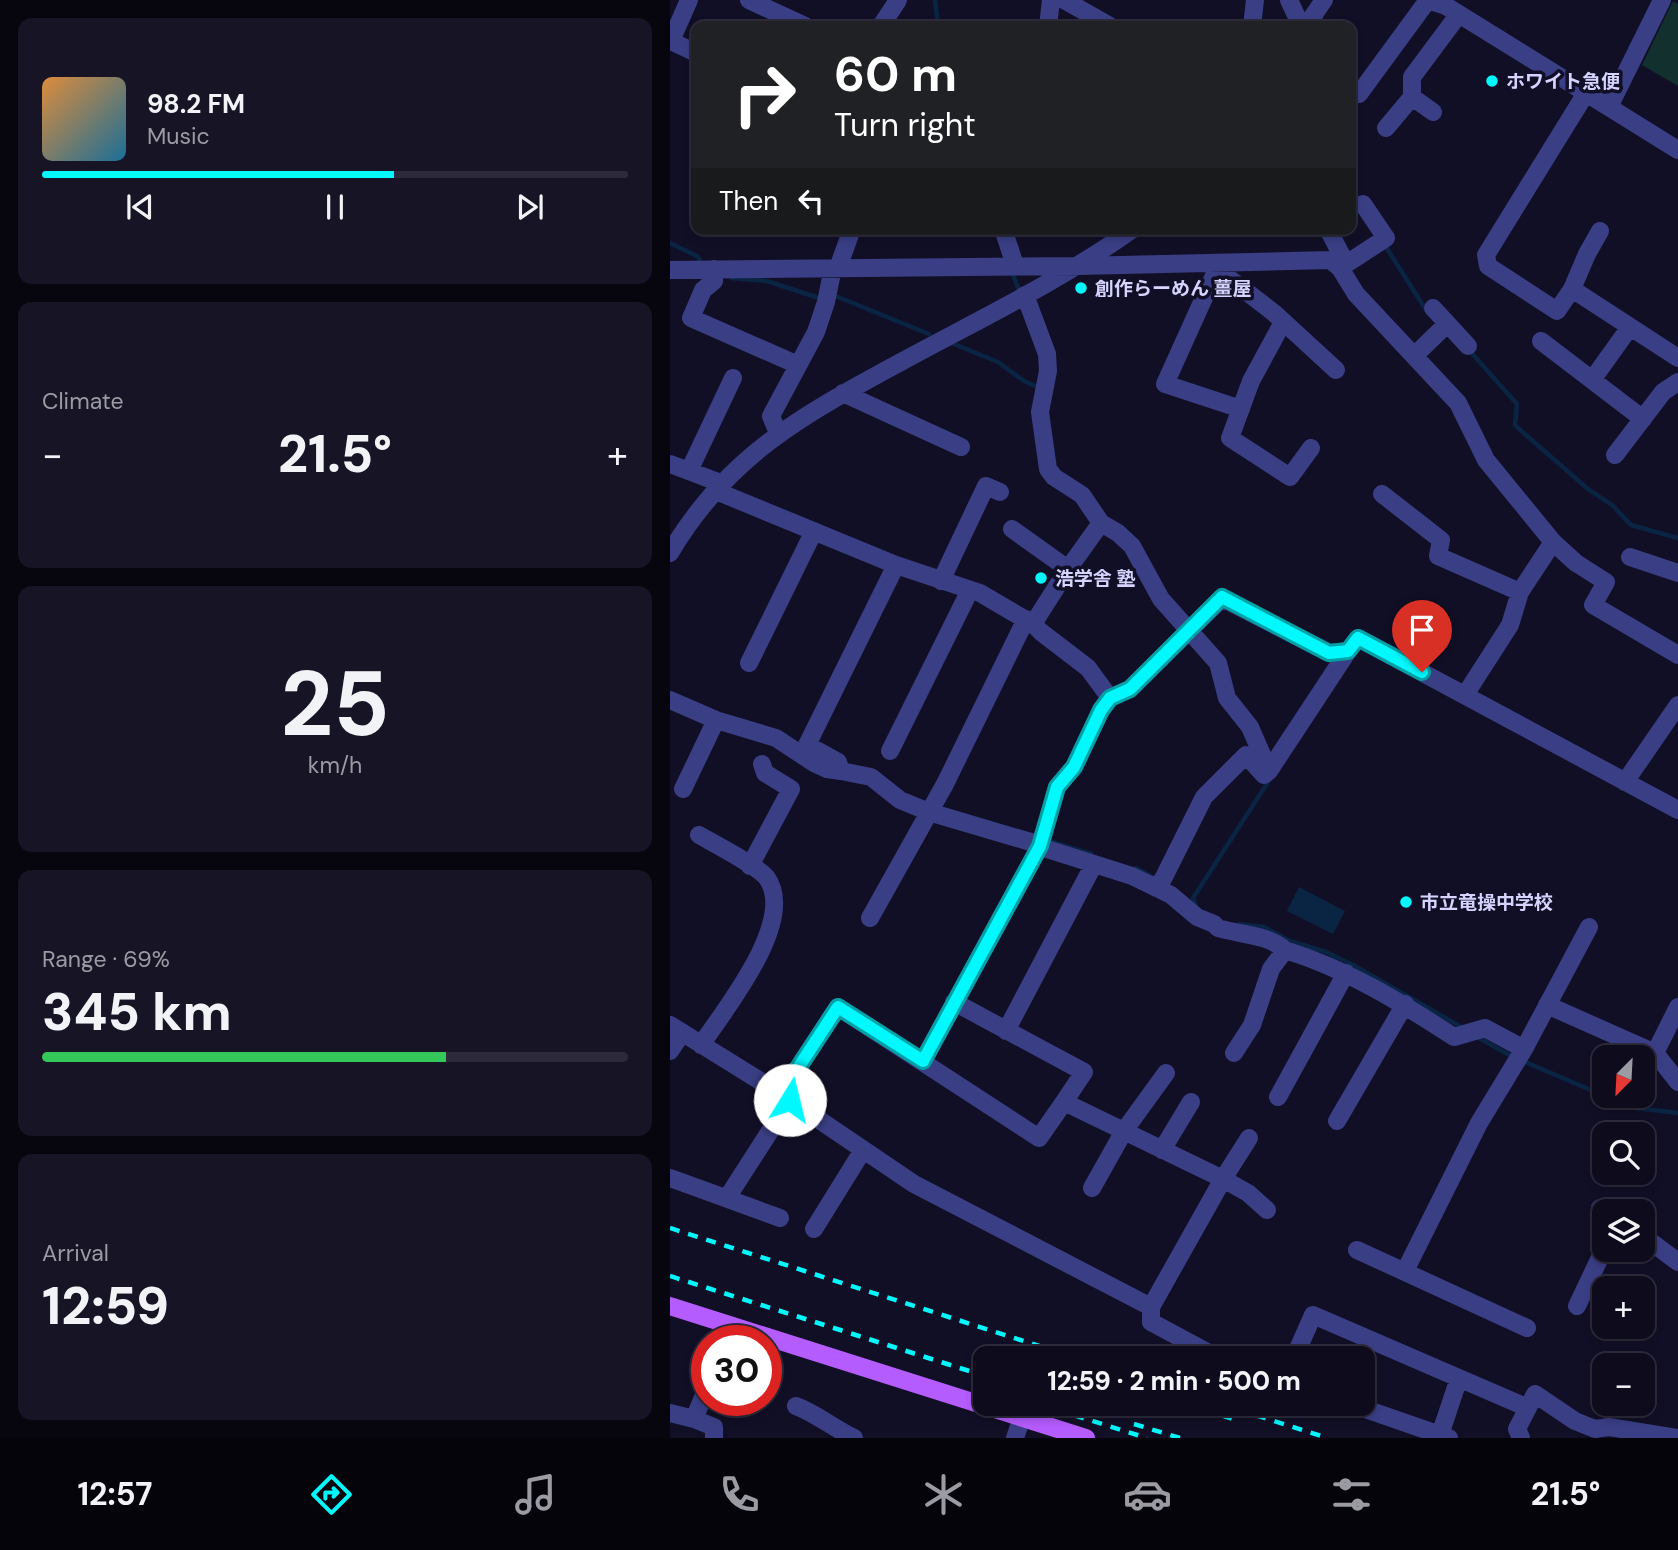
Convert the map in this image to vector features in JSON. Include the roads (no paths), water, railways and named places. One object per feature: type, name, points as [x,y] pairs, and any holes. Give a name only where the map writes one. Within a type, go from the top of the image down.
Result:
[{"type":"main road","points":[[670,1306],[712,1325]]},
{"type":"main road","points":[[782,1348],[1086,1438]]},
{"type":"street","points":[[689,0],[670,41],[691,51]]},
{"type":"street","points":[[749,0],[794,21]]},
{"type":"street","points":[[884,21],[898,0]]},
{"type":"street","points":[[1049,21],[1051,0]]},
{"type":"street","points":[[1064,0],[1101,21]]},
{"type":"street","points":[[1253,21],[1255,0]]},
{"type":"street","points":[[1289,0],[1313,14]]},
{"type":"street","points":[[1359,94],[1427,0],[1446,6],[1678,150]]},
{"type":"street","points":[[1609,107],[1662,0]]},
{"type":"street","points":[[1386,128],[1411,97],[1412,77],[1459,14]]},
{"type":"street","points":[[1586,93],[1486,255],[1488,266],[1557,311],[1572,289],[1600,231]]},
{"type":"street","points":[[1411,97],[1433,111]]},
{"type":"street","points":[[1343,266],[1386,238],[1363,204]]},
{"type":"street","points":[[778,433],[771,416],[816,332],[835,268],[849,235]]},
{"type":"street","points":[[1005,235],[1015,265]]},
{"type":"street","points":[[670,553],[688,525],[746,458],[778,433],[843,393],[1079,266],[1124,235]]},
{"type":"street","points":[[1330,235],[1356,294],[1458,403],[1486,460],[1553,542],[1576,563],[1606,582],[1593,605],[1678,654]]},
{"type":"street","points":[[670,270],[1015,265],[1216,266],[1330,260],[1343,266]]},
{"type":"street","points":[[1216,266],[1336,370]]},
{"type":"street","points":[[1216,266],[1165,384],[1241,409]]},
{"type":"street","points":[[714,269],[714,281],[703,290],[691,318],[798,365]]},
{"type":"street","points":[[1572,289],[1678,358]]},
{"type":"street","points":[[1025,295],[1047,354],[1048,372],[1040,412],[1048,470],[1082,495],[1101,523],[1132,546],[1161,600],[1218,663],[1227,698],[1250,727],[1269,771]]},
{"type":"street","points":[[1433,308],[1444,327],[1468,346]]},
{"type":"street","points":[[1283,322],[1250,381],[1230,438],[1290,477],[1311,448]]},
{"type":"street","points":[[1414,356],[1444,327]]},
{"type":"street","points":[[1592,380],[1630,327]]},
{"type":"street","points":[[1541,341],[1643,419]]},
{"type":"street","points":[[689,471],[733,378]]},
{"type":"street","points":[[1615,454],[1663,392],[1678,382]]},
{"type":"street","points":[[843,393],[961,447]]},
{"type":"street","points":[[670,464],[814,531],[896,565],[970,590],[1029,621],[1088,668],[1110,698]]},
{"type":"street","points":[[941,580],[986,486],[1000,492]]},
{"type":"street","points":[[1382,494],[1441,540],[1438,556],[1520,593]]},
{"type":"street","points":[[870,918],[931,809],[1029,621],[1101,523]]},
{"type":"street","points":[[1012,529],[1068,569]]},
{"type":"street","points":[[749,663],[814,531]]},
{"type":"street","points":[[1465,695],[1510,625],[1520,593],[1553,542]]},
{"type":"street","points":[[1630,557],[1678,573]]},
{"type":"street","points":[[896,565],[807,745],[840,768],[871,777],[900,800],[1041,842],[1094,864],[1159,884],[1197,917],[1218,928],[1262,937],[1277,942],[1285,950],[1323,962],[1405,1004],[1454,1037],[1485,1028],[1520,1057]]},
{"type":"street","points":[[890,751],[970,590]]},
{"type":"street","points":[[923,1061],[1041,842],[1057,787],[1074,767],[1101,710],[1110,698],[1130,689],[1222,597],[1329,653],[1348,651]]},
{"type":"street","points":[[1159,884],[1204,797],[1246,755],[1264,775],[1269,771],[1358,638],[1678,810]]},
{"type":"street","points":[[670,700],[716,720],[776,738],[814,764],[827,769],[840,768]]},
{"type":"street","points":[[1625,782],[1678,705]]},
{"type":"street","points":[[683,789],[716,720]]},
{"type":"street","points":[[750,866],[791,789],[765,773],[762,764]]},
{"type":"street","points":[[699,835],[766,875],[773,890],[773,911],[767,939],[755,963],[701,1045]]},
{"type":"street","points":[[1007,1031],[1094,864]]},
{"type":"street","points":[[1405,1271],[1480,1123],[1520,1057],[1589,927]]},
{"type":"street","points":[[1234,1053],[1252,1024],[1271,969],[1285,950]]},
{"type":"street","points":[[1278,1097],[1346,973]]},
{"type":"street","points":[[727,1198],[838,1007],[1039,1138],[1084,1073],[954,1002]]},
{"type":"street","points":[[1337,1121],[1405,1004]]},
{"type":"street","points":[[1547,1005],[1637,1045]]},
{"type":"street","points":[[1678,1007],[1655,1053],[1678,1082]]},
{"type":"street","points":[[670,1051],[676,1029],[785,1097],[914,1184],[1151,1307]]},
{"type":"street","points":[[1092,1188],[1124,1131],[1166,1073]]},
{"type":"street","points":[[1064,1102],[1223,1179],[1248,1193],[1267,1210]]},
{"type":"street","points":[[1162,1150],[1191,1102]]},
{"type":"street","points":[[1196,1346],[1151,1322],[1151,1307],[1249,1138]]},
{"type":"street","points":[[814,1229],[863,1150]]},
{"type":"street","points":[[670,1178],[780,1217]]},
{"type":"street","points":[[1655,1245],[1678,1262]]},
{"type":"street","points":[[1357,1250],[1527,1328]]},
{"type":"street","points":[[1577,1306],[1598,1262]]},
{"type":"street","points":[[1299,1346],[1313,1315],[1528,1408]]},
{"type":"street","points":[[1375,1412],[1445,1436],[1459,1378]]},
{"type":"street","points":[[1521,1438],[1517,1429],[1535,1394],[1575,1421],[1595,1429],[1678,1438]]},
{"type":"street","points":[[796,1406],[815,1413],[854,1438]]},
{"type":"street","points":[[670,1413],[714,1427],[714,1438]]},
{"type":"street","points":[[1015,1438],[1022,1417]]},
{"type":"water","points":[[1299,887],[1345,911],[1333,934],[1287,911]]},
{"type":"waterway","points":[[935,0],[937,21]]},
{"type":"waterway","points":[[1320,13],[1322,21]]},
{"type":"waterway","points":[[1356,199],[1358,204]]},
{"type":"waterway","points":[[670,243],[700,260]]},
{"type":"waterway","points":[[1384,244],[1428,313]]},
{"type":"waterway","points":[[1013,274],[1018,288]]},
{"type":"waterway","points":[[731,278],[767,281],[822,299]]},
{"type":"waterway","points":[[833,295],[929,334]]},
{"type":"waterway","points":[[949,342],[998,362],[1024,381],[1040,388]]},
{"type":"waterway","points":[[1468,349],[1517,404],[1515,425],[1518,428],[1588,489],[1612,505],[1631,525],[1678,538]]},
{"type":"waterway","points":[[1196,908],[1193,898],[1270,779]]},
{"type":"waterway","points":[[1046,840],[1091,854]]},
{"type":"waterway","points":[[1136,868],[1156,879]]},
{"type":"waterway","points":[[1239,924],[1264,927],[1290,941],[1326,952],[1463,1028]]},
{"type":"waterway","points":[[1477,1037],[1515,1058]]},
{"type":"waterway","points":[[1523,1061],[1593,1091],[1618,1106],[1678,1113]]},
{"type":"railway","points":[[670,1228],[1039,1346]]},
{"type":"railway","points":[[670,1276],[973,1372]]},
{"type":"railway","points":[[1076,1416],[1147,1438]]},
{"type":"railway","points":[[1224,1416],[1233,1419]]},
{"type":"railway","points":[[1258,1416],[1328,1438]]},
{"type":"railway","points":[[1134,1424],[1180,1438]]},
{"type":"place","name":"ホワイト急便","points":[[1492,81]]},
{"type":"place","name":"創作らーめん 薑屋","points":[[1081,288]]},
{"type":"place","name":"浩学舎 塾","points":[[1041,578]]},
{"type":"place","name":"市立竜操中学校","points":[[1406,902]]}]
